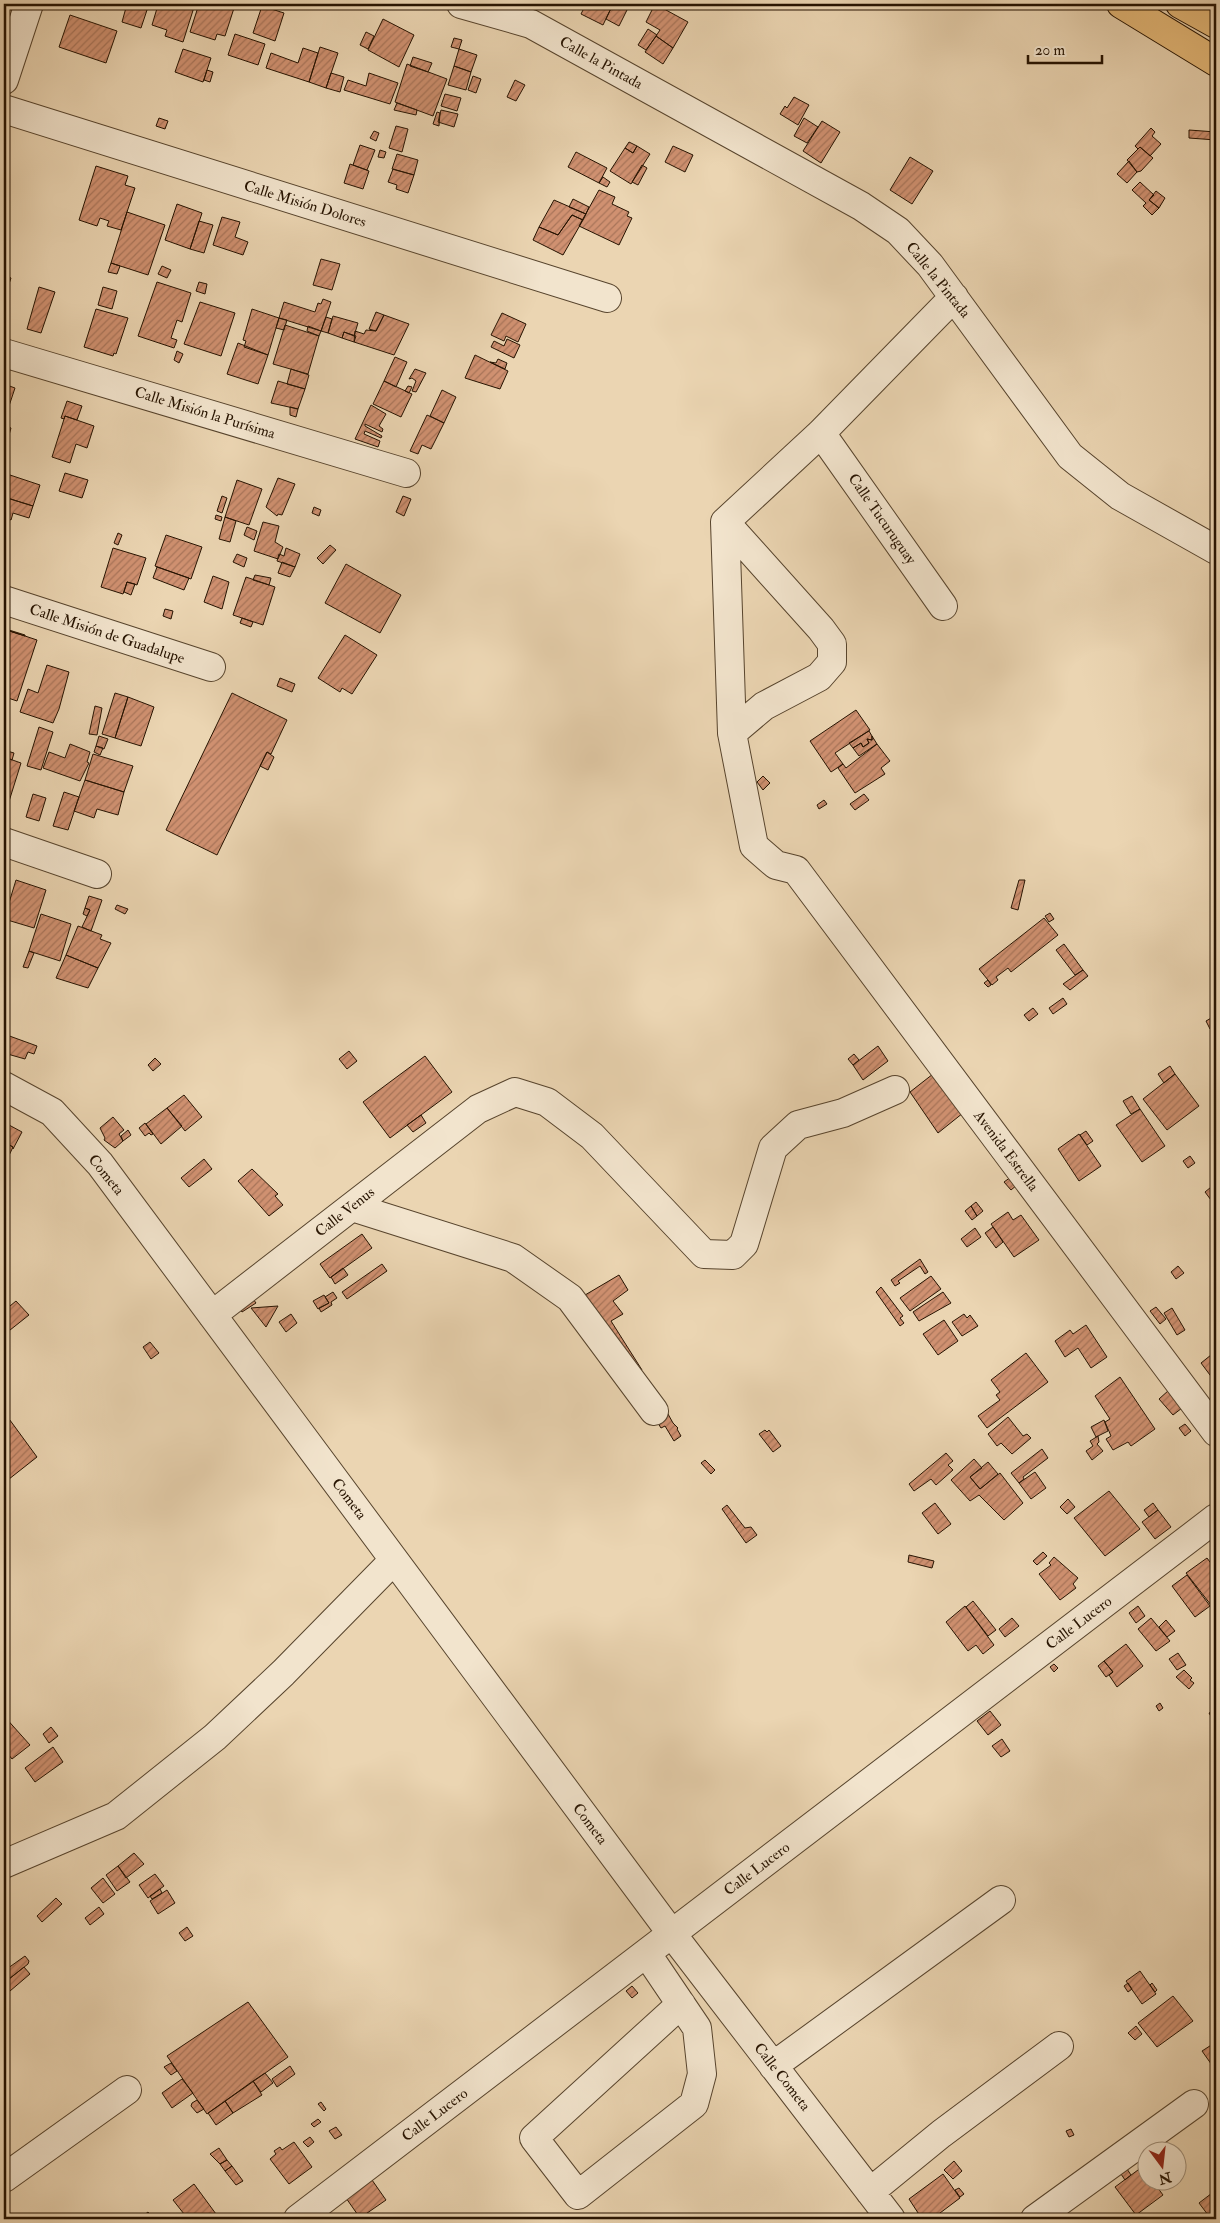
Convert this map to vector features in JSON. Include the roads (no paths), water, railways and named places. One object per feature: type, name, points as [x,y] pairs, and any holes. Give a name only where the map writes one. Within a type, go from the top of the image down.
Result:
[{"type":"main road","points":[[1122,4],[1216,62]]},
{"type":"main road","points":[[1180,4],[1216,24]]},
{"type":"street","points":[[4,80],[29,4]]},
{"type":"street","points":[[461,4],[530,24]]},
{"type":"street","points":[[509,4],[530,24]]},
{"type":"street","name":"Calle la Pintada","points":[[530,24],[861,206],[898,231],[930,265],[1070,456],[1120,496],[1216,550]]},
{"type":"street","name":"Calle Misión Dolores","points":[[4,109],[607,298]]},
{"type":"street","points":[[732,733],[725,522],[821,433],[954,297]]},
{"type":"street","name":"Calle Misión la Purísima","points":[[4,353],[406,473]]},
{"type":"street","name":"Calle Tucuruguay","points":[[821,433],[943,606]]},
{"type":"street","points":[[725,522],[821,629],[832,644],[832,662],[819,677],[764,706],[732,733]]},
{"type":"street","name":"Calle Misión de Guadalupe","points":[[4,600],[211,667]]},
{"type":"street","name":"Avenida Estrella","points":[[732,733],[754,846],[776,865],[796,870],[1211,1415]]},
{"type":"street","points":[[4,842],[97,874]]},
{"type":"street","name":"Cometa","points":[[4,1086],[52,1112],[100,1164],[672,1934]]},
{"type":"street","name":"Calle Venus","points":[[212,1315],[478,1110],[515,1092],[548,1102],[592,1136],[704,1254],[732,1255],[744,1244],[773,1148],[798,1125],[843,1113],[896,1090]]},
{"type":"street","points":[[352,1207],[513,1258],[570,1298],[654,1411]]},
{"type":"street","name":"Calle Lucero","points":[[298,2219],[1216,1518]]},
{"type":"street","points":[[4,1864],[116,1816],[215,1737],[283,1673],[394,1560]]},
{"type":"street","points":[[773,2066],[1002,1900]]},
{"type":"street","name":"Calle Cometa","points":[[672,1934],[891,2219]]},
{"type":"street","points":[[646,1954],[681,2004],[697,2028],[702,2074],[694,2104],[578,2196],[534,2138],[681,2004]]},
{"type":"street","points":[[870,2192],[941,2134],[1059,2046]]},
{"type":"street","points":[[4,2178],[127,2090]]},
{"type":"street","points":[[1035,2219],[1194,2104]]}]
